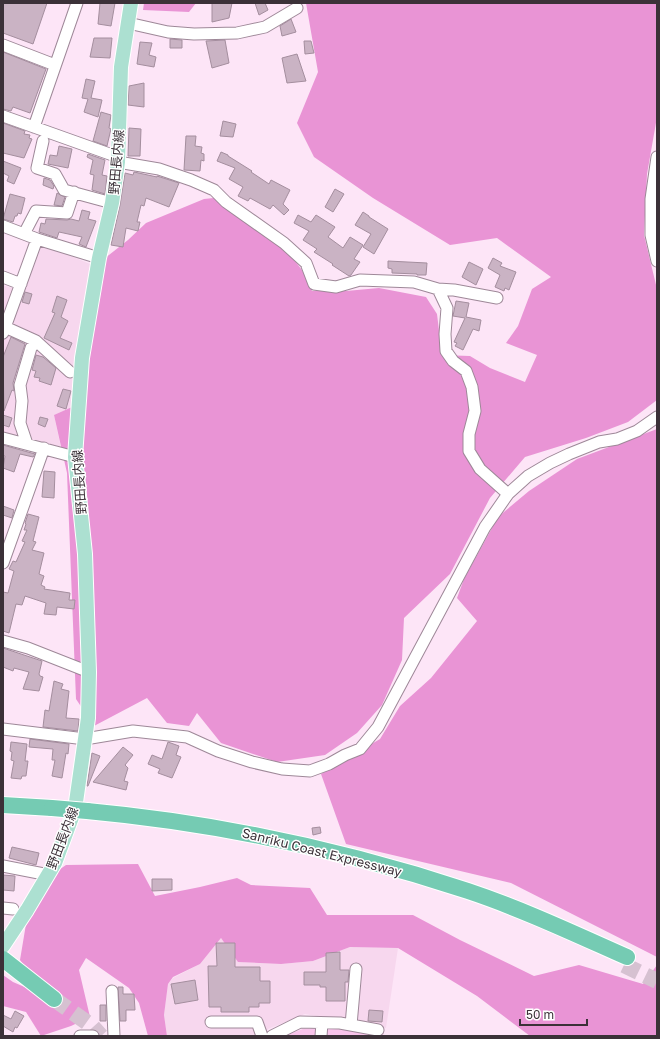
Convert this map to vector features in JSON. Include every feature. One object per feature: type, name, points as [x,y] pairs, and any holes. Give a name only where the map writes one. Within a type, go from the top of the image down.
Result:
[{"type":"highway","name":"Sanriku Coast Expressway","points":[[3,805],[52,813],[86,816],[253,843],[324,860],[401,880],[475,904],[625,961]]},
{"type":"highway","name":"Sanriku Coast Expressway","points":[[3,815],[52,813]]},
{"type":"highway","points":[[3,959],[54,999]]},
{"type":"main road","name":"野田長内線","points":[[3,946],[27,910],[55,863],[75,809],[86,739],[89,672],[85,554],[75,456],[82,358],[99,258],[112,203],[118,160],[121,68],[131,3]]},
{"type":"street","points":[[34,127],[77,3]]},
{"type":"street","points":[[128,23],[168,32],[194,34],[237,33],[265,27],[297,8]]},
{"type":"street","points":[[3,45],[55,65]]},
{"type":"street","points":[[3,116],[118,160],[159,169],[214,190],[226,202],[284,243],[306,263],[314,284],[336,287],[360,280],[414,282],[438,289],[454,290],[497,298]]},
{"type":"street","points":[[43,140],[37,168],[55,174],[64,190],[112,203]]},
{"type":"street","points":[[657,157],[651,199],[651,235],[657,261]]},
{"type":"street","points":[[24,234],[36,211],[67,213],[74,192]]},
{"type":"street","points":[[3,226],[37,239],[99,258]]},
{"type":"street","points":[[37,239],[4,330],[36,341],[70,372]]},
{"type":"street","points":[[3,277],[21,284]]},
{"type":"street","points":[[438,289],[447,308],[445,334],[446,351],[453,360],[466,370],[472,387],[476,411],[469,434],[469,451],[480,469],[508,494]]},
{"type":"street","points":[[27,444],[20,423],[22,401],[20,385],[31,348],[36,341]]},
{"type":"street","points":[[3,728],[86,739],[133,731],[187,737],[218,751],[252,762],[282,769],[310,771],[329,764],[360,749],[378,727],[485,527],[508,494],[528,476],[550,463],[599,442],[617,439],[637,432],[657,417]]},
{"type":"street","points":[[3,438],[75,456]]},
{"type":"street","points":[[3,563],[44,448]]},
{"type":"street","points":[[3,642],[28,648],[89,672]]},
{"type":"street","points":[[3,866],[48,875]]},
{"type":"street","points":[[351,1025],[356,970]]},
{"type":"street","points":[[112,991],[114,1036]]},
{"type":"street","points":[[211,1022],[257,1022],[262,1036]]},
{"type":"street","points":[[272,1036],[300,1022],[340,1023],[378,1030]]},
{"type":"street","points":[[321,1036],[322,1023]]},
{"type":"street","points":[[80,1036],[93,1036]]},
{"type":"shaded area","points":[[144,3],[196,3],[189,12],[143,10]]},
{"type":"shaded area","points":[[306,3],[657,3],[657,117],[647,174],[644,235],[657,289],[657,400],[628,422],[586,438],[525,457],[490,498],[450,574],[404,618],[402,660],[382,705],[357,733],[325,755],[277,762],[221,743],[197,713],[189,726],[167,723],[147,698],[94,726],[76,699],[67,473],[54,415],[72,407],[95,266],[128,240],[146,223],[204,199],[223,197],[270,229],[302,270],[312,291],[346,291],[379,288],[426,297],[437,314],[442,355],[470,356],[490,368],[525,382],[537,355],[506,343],[518,326],[532,289],[551,277],[497,238],[450,245],[373,198],[314,157],[297,123],[318,72]]},
{"type":"shaded area","points":[[32,240],[95,266],[72,407],[54,415],[61,448],[3,433],[3,285],[15,289]]},
{"type":"shaded area","points":[[657,429],[657,957],[511,883],[346,844],[321,774],[380,739],[400,706],[431,678],[477,621],[457,598],[464,579],[498,517],[529,491],[577,459]]},
{"type":"shaded area","points":[[138,864],[155,896],[237,878],[251,885],[310,888],[327,915],[413,915],[534,976],[579,965],[643,984],[657,965],[657,1036],[530,1036],[477,996],[398,948],[350,947],[313,961],[281,964],[238,962],[221,938],[200,964],[173,977],[168,984],[164,1015],[167,1036],[148,1036],[139,1003],[129,988],[86,958],[79,970],[90,1017],[71,1026],[41,1036],[26,1012],[3,1006],[3,975],[13,982],[48,997],[20,960],[26,924],[39,897],[53,874],[66,865]]},
{"type":"shaded area","points":[[221,938],[239,962],[281,964],[313,961],[350,947],[398,948],[386,1028],[305,1014],[268,1029],[267,1036],[167,1036],[164,1015],[168,984],[173,978],[200,964]]},
{"type":"shaded area","points":[[345,1028],[391,1036],[284,1036],[303,1029]]},
{"type":"building","points":[[3,3],[47,3],[33,44],[3,33]]},
{"type":"building","points":[[100,3],[115,3],[111,26],[98,24]]},
{"type":"building","points":[[212,3],[232,3],[229,18],[212,22]]},
{"type":"building","points":[[255,3],[265,3],[268,10],[259,15]]},
{"type":"building","points":[[291,19],[296,32],[282,36],[280,26]]},
{"type":"building","points":[[94,38],[112,38],[110,58],[90,57]]},
{"type":"building","points":[[170,39],[182,40],[182,48],[170,48]]},
{"type":"building","points":[[225,40],[229,63],[212,68],[206,41]]},
{"type":"building","points":[[304,41],[311,41],[314,53],[305,54]]},
{"type":"building","points":[[140,42],[152,43],[149,55],[156,57],[154,67],[137,64]]},
{"type":"building","points":[[3,52],[46,69],[30,113],[13,107],[11,111],[3,109]]},
{"type":"building","points":[[297,54],[306,81],[287,83],[282,58]]},
{"type":"building","points":[[86,79],[95,81],[91,98],[102,100],[98,117],[84,112],[88,99],[82,98]]},
{"type":"building","points":[[144,83],[144,107],[128,105],[129,86]]},
{"type":"building","points":[[101,112],[111,115],[109,128],[111,129],[107,146],[93,141]]},
{"type":"building","points":[[223,121],[236,124],[233,137],[220,136]]},
{"type":"building","points":[[3,123],[25,131],[24,134],[30,135],[29,138],[32,139],[24,158],[3,153]]},
{"type":"building","points":[[129,128],[141,129],[140,156],[128,156]]},
{"type":"building","points":[[186,136],[196,136],[195,146],[202,147],[201,153],[204,154],[204,161],[201,160],[200,171],[184,170]]},
{"type":"building","points":[[59,146],[72,149],[68,168],[48,164],[50,155],[57,156]]},
{"type":"building","points":[[221,152],[252,171],[251,172],[269,184],[271,180],[290,190],[283,204],[289,210],[284,215],[273,205],[270,209],[250,198],[248,201],[238,196],[243,187],[229,179],[235,168],[217,161]]},
{"type":"building","points":[[88,154],[105,160],[102,175],[107,176],[105,194],[92,190],[94,175],[90,174],[93,160],[87,157]]},
{"type":"building","points":[[3,161],[21,168],[14,184],[7,181],[9,176],[3,173]]},
{"type":"building","points":[[134,172],[157,176],[179,183],[169,207],[146,198],[144,206],[141,205],[137,222],[140,222],[138,231],[126,228],[123,247],[111,245],[125,173],[133,175]]},
{"type":"building","points":[[44,178],[50,180],[54,186],[53,189],[43,185]]},
{"type":"building","points":[[335,189],[344,194],[333,212],[325,207]]},
{"type":"building","points":[[57,193],[65,197],[62,206],[54,205]]},
{"type":"building","points":[[10,194],[25,198],[21,214],[18,213],[17,216],[15,216],[13,222],[3,219]]},
{"type":"building","points":[[82,210],[90,212],[88,219],[96,221],[86,247],[79,244],[82,237],[59,232],[57,238],[39,232],[41,223],[45,224],[46,219],[71,219],[79,221]]},
{"type":"building","points":[[363,212],[388,229],[374,254],[363,247],[371,234],[355,225]]},
{"type":"building","points":[[298,215],[311,222],[316,215],[335,227],[328,237],[343,248],[350,237],[363,245],[354,259],[360,262],[351,275],[349,276],[314,252],[317,249],[303,240],[309,231],[294,223]]},
{"type":"building","points":[[493,258],[502,263],[500,266],[516,272],[509,290],[505,288],[504,291],[495,287],[500,275],[488,268]]},
{"type":"building","points":[[388,261],[427,263],[426,275],[392,273],[392,269],[388,268]]},
{"type":"building","points":[[469,262],[483,269],[476,285],[462,277]]},
{"type":"building","points":[[25,292],[32,294],[29,304],[22,302]]},
{"type":"building","points":[[57,296],[67,300],[61,317],[68,321],[60,338],[72,343],[69,350],[44,338],[55,313],[52,312]]},
{"type":"building","points":[[456,301],[469,303],[466,317],[481,320],[479,331],[473,329],[463,350],[455,346],[457,343],[454,342],[465,318],[453,316]]},
{"type":"building","points":[[11,337],[25,344],[13,383],[14,391],[12,390],[4,411],[3,357]]},
{"type":"building","points":[[36,355],[43,357],[56,368],[51,385],[39,381],[40,378],[34,377],[36,371],[32,370]]},
{"type":"building","points":[[63,389],[71,391],[66,409],[57,406]]},
{"type":"building","points":[[3,415],[12,418],[9,427],[3,425]]},
{"type":"building","points":[[40,417],[48,419],[45,427],[38,424]]},
{"type":"building","points":[[3,445],[35,454],[33,457],[20,454],[14,472],[3,468],[5,456],[3,455]]},
{"type":"building","points":[[44,471],[55,472],[54,498],[42,497]]},
{"type":"building","points":[[3,506],[14,510],[12,518],[3,515]]},
{"type":"building","points":[[28,514],[39,517],[33,541],[36,542],[32,550],[44,553],[39,574],[44,576],[41,585],[45,587],[44,589],[70,593],[69,600],[75,600],[74,609],[57,607],[56,615],[44,614],[46,603],[25,596],[22,605],[16,604],[9,633],[3,631],[3,592],[8,593],[14,571],[9,569],[13,561],[16,562],[25,542],[22,541],[27,530],[24,530]]},
{"type":"building","points":[[3,648],[42,661],[39,674],[43,677],[39,691],[23,689],[29,672],[14,668],[13,671],[3,667]]},
{"type":"building","points":[[54,681],[63,684],[61,689],[69,691],[66,718],[79,719],[78,731],[43,727],[45,710],[49,711]]},
{"type":"building","points":[[30,739],[69,744],[62,778],[52,776],[55,760],[52,760],[53,749],[29,747]]},
{"type":"building","points":[[11,742],[27,744],[25,761],[28,761],[26,776],[22,776],[21,779],[11,778],[14,761],[11,760]]},
{"type":"building","points":[[168,742],[179,746],[176,755],[181,757],[172,778],[158,773],[160,769],[148,764],[152,755],[162,759]]},
{"type":"building","points":[[123,747],[133,755],[125,765],[128,768],[124,781],[128,782],[126,790],[93,782]]},
{"type":"building","points":[[92,753],[100,756],[87,786]]},
{"type":"building","points":[[320,827],[321,833],[313,835],[312,828]]},
{"type":"building","points":[[12,847],[39,853],[36,865],[9,858]]},
{"type":"building","points":[[3,875],[15,876],[14,891],[3,890]]},
{"type":"building","points":[[152,879],[172,879],[172,890],[152,891]]},
{"type":"building","points":[[216,943],[235,943],[235,967],[260,967],[260,981],[270,981],[270,1003],[259,1003],[259,1007],[249,1007],[249,1012],[221,1012],[221,1007],[209,1007],[208,966],[217,966]]},
{"type":"building","points":[[340,952],[340,970],[349,970],[348,982],[345,982],[345,1001],[326,1001],[326,987],[320,987],[320,985],[304,985],[304,972],[326,972],[326,953]]},
{"type":"building","points":[[195,980],[198,1000],[175,1004],[171,984]]},
{"type":"building","points":[[118,987],[123,987],[123,994],[134,994],[135,1010],[126,1010],[126,1021],[120,1021]]},
{"type":"building","points":[[100,1005],[106,1005],[106,1021],[100,1021]]},
{"type":"building","points":[[369,1010],[383,1011],[382,1022],[368,1021]]},
{"type":"building","points":[[15,1011],[24,1016],[13,1032],[3,1026],[3,1015],[11,1019]]},
{"type":"tunnel","points":[[624,965],[657,981]]},
{"type":"tunnel","points":[[54,999],[92,1026],[101,1036]]}]
